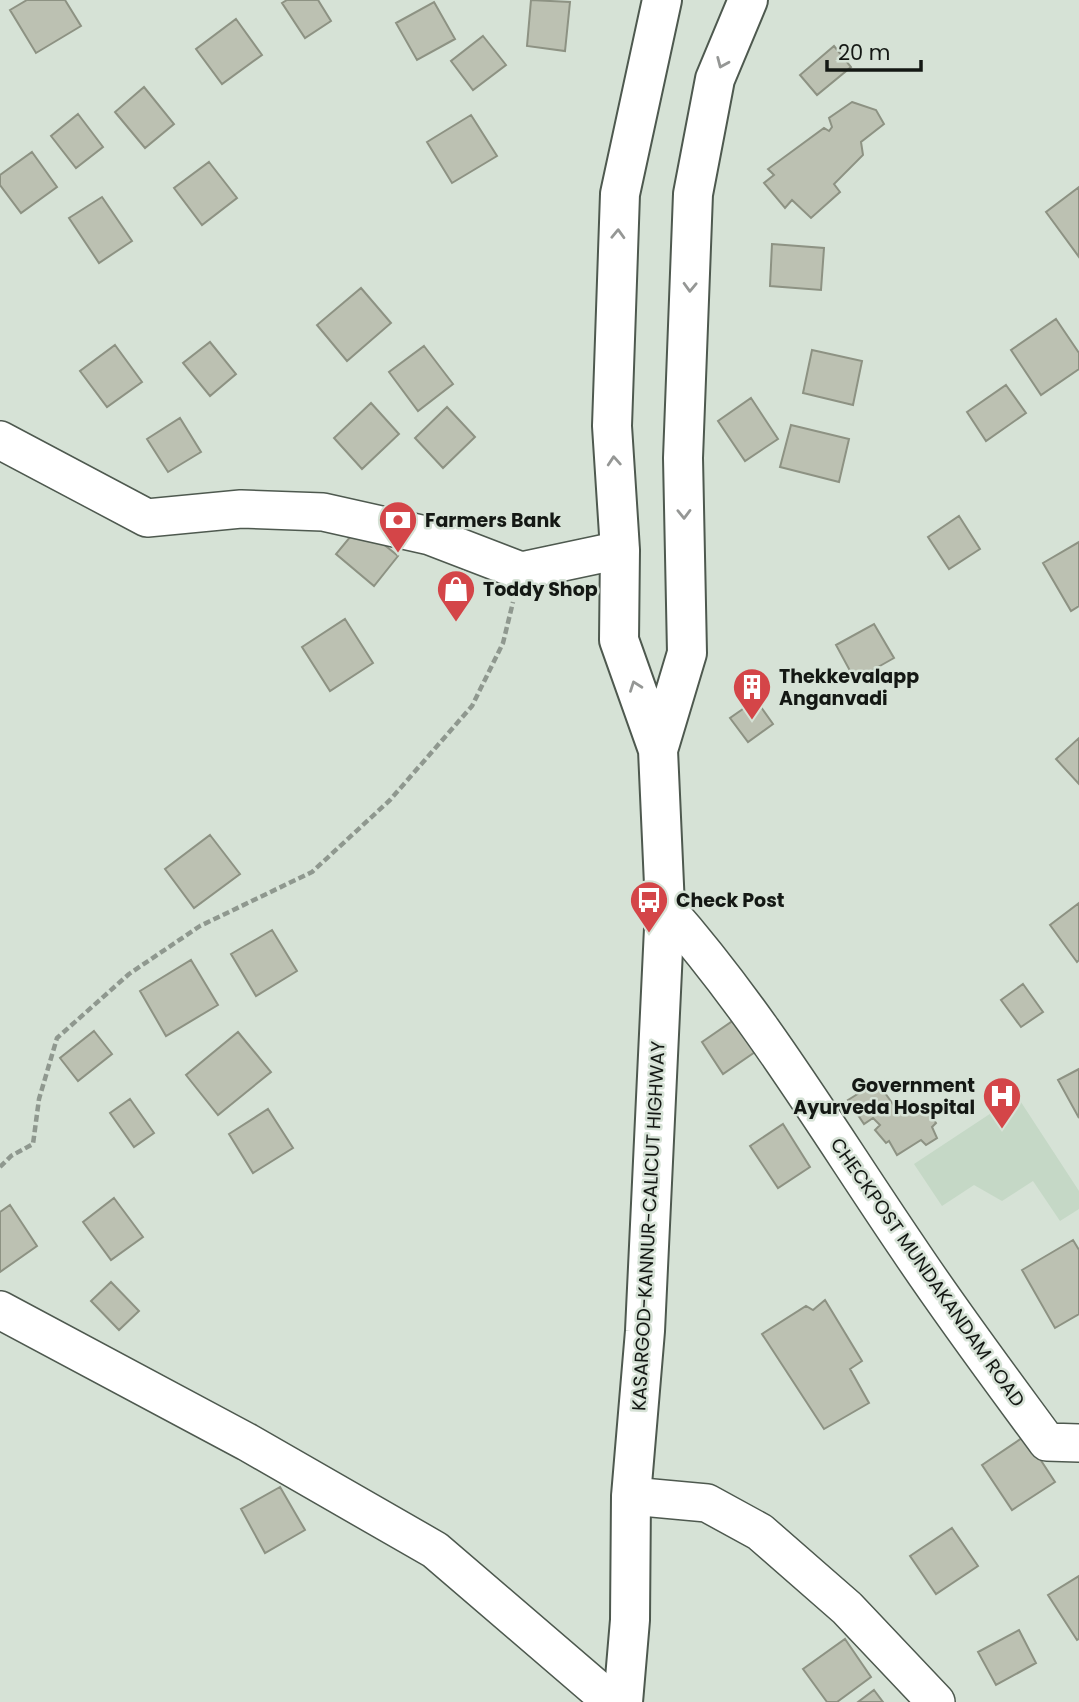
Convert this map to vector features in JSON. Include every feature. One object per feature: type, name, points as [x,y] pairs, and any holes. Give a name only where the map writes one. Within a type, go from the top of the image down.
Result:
[{"type":"highway","name":"KASARGOD-KANNUR-CALICUT HIGHWAY","points":[[623,1702],[630,1620],[631,1496],[645,1331],[665,907],[658,750],[619,640],[620,550],[612,426],[620,194],[662,0]]},
{"type":"highway","name":"KASARGOD-KANNUR-CALICUT HIGHWAY","points":[[658,750],[687,653],[683,458],[693,194],[715,79],[748,0]]},
{"type":"street","points":[[0,440],[147,518],[241,509],[323,512],[430,536],[521,570],[620,550]]},
{"type":"street","name":"CHECKPOST MUNDAKANDAM ROAD","points":[[665,907],[705,952],[762,1031],[908,1249],[1047,1442],[1079,1443]]},
{"type":"street","points":[[0,1310],[247,1442],[435,1550],[612,1702]]},
{"type":"street","points":[[631,1496],[707,1503],[760,1532],[847,1608],[936,1702]]},
{"type":"path","points":[[0,1167],[11,1156],[33,1144],[39,1099],[57,1038],[129,974],[200,926],[312,872],[390,800],[472,706],[503,643],[521,570]]},
{"type":"shaded area","name":"Government Ayurveda Hospital","points":[[1017,1096],[1079,1191],[1079,1209],[1060,1221],[1033,1181],[1002,1201],[974,1185],[942,1206],[914,1164]]},
{"type":"building","points":[[27,0],[65,0],[81,26],[36,53],[10,10]]},
{"type":"building","points":[[287,0],[318,0],[331,21],[305,38],[282,3]]},
{"type":"building","points":[[531,0],[570,2],[565,51],[527,46]]},
{"type":"building","points":[[434,2],[455,39],[417,60],[396,23]]},
{"type":"building","points":[[236,19],[262,55],[222,84],[196,49]]},
{"type":"building","points":[[483,36],[506,65],[473,90],[451,61]]},
{"type":"building","points":[[834,46],[851,67],[817,95],[800,75]]},
{"type":"building","points":[[144,87],[174,124],[145,148],[115,112]]},
{"type":"building","points":[[852,102],[876,110],[884,124],[861,142],[863,155],[834,184],[840,192],[811,218],[792,200],[785,208],[764,183],[774,175],[768,169],[824,128],[829,131],[832,127],[829,118]]},
{"type":"building","points":[[78,114],[103,147],[76,168],[51,136]]},
{"type":"building","points":[[471,115],[497,156],[452,183],[427,142]]},
{"type":"building","points":[[32,152],[57,187],[21,213],[0,185],[0,175]]},
{"type":"building","points":[[209,162],[237,198],[202,225],[174,188]]},
{"type":"building","points":[[1079,187],[1079,257],[1046,212]]},
{"type":"building","points":[[102,197],[132,241],[99,263],[69,218]]},
{"type":"building","points":[[772,244],[824,248],[821,290],[770,286]]},
{"type":"building","points":[[361,288],[391,323],[347,361],[317,325]]},
{"type":"building","points":[[1056,319],[1079,353],[1079,369],[1041,395],[1011,350]]},
{"type":"building","points":[[210,342],[236,374],[210,396],[183,363]]},
{"type":"building","points":[[115,345],[142,382],[107,407],[80,371]]},
{"type":"building","points":[[424,346],[453,384],[418,411],[389,372]]},
{"type":"building","points":[[812,350],[862,361],[853,405],[803,393]]},
{"type":"building","points":[[1006,385],[1026,413],[986,441],[967,412]]},
{"type":"building","points":[[751,398],[778,439],[745,461],[718,421]]},
{"type":"building","points":[[371,403],[399,434],[362,469],[334,438]]},
{"type":"building","points":[[447,407],[475,437],[443,468],[415,438]]},
{"type":"building","points":[[180,418],[201,452],[168,472],[147,439]]},
{"type":"building","points":[[791,425],[849,439],[839,482],[780,467]]},
{"type":"building","points":[[959,516],[980,549],[949,569],[928,537]]},
{"type":"building","points":[[360,525],[398,556],[374,586],[336,554]]},
{"type":"building","points":[[1079,542],[1079,606],[1071,611],[1043,563]]},
{"type":"building","points":[[345,619],[373,663],[330,691],[302,647]]},
{"type":"building","points":[[874,624],[894,658],[855,680],[836,645]]},
{"type":"building","name":"Thekkevalapp Anganvadi","points":[[756,700],[773,724],[748,742],[730,718]]},
{"type":"building","points":[[1079,738],[1079,784],[1056,759]]},
{"type":"building","points":[[210,835],[240,874],[194,908],[165,869]]},
{"type":"building","points":[[1079,903],[1079,960],[1077,962],[1050,925]]},
{"type":"building","points":[[272,930],[297,971],[256,996],[231,954]]},
{"type":"building","points":[[191,960],[218,1005],[166,1036],[140,991]]},
{"type":"building","points":[[1023,984],[1043,1012],[1021,1027],[1001,1000]]},
{"type":"building","points":[[734,1020],[755,1052],[723,1074],[702,1042]]},
{"type":"building","points":[[94,1031],[112,1054],[78,1081],[60,1058]]},
{"type":"building","points":[[238,1032],[271,1072],[218,1115],[186,1075]]},
{"type":"building","points":[[1079,1069],[1079,1118],[1058,1080]]},
{"type":"building","points":[[877,1082],[898,1111],[914,1103],[925,1115],[930,1114],[936,1123],[932,1127],[937,1138],[926,1145],[921,1140],[897,1155],[889,1141],[886,1143],[875,1130],[880,1125],[873,1118],[864,1124],[848,1100]]},
{"type":"building","points":[[130,1099],[154,1133],[134,1147],[110,1113]]},
{"type":"building","points":[[268,1109],[293,1148],[253,1173],[229,1134]]},
{"type":"building","points":[[783,1124],[810,1167],[778,1188],[750,1146]]},
{"type":"building","points":[[114,1198],[143,1237],[111,1260],[83,1222]]},
{"type":"building","points":[[10,1205],[37,1246],[0,1272],[0,1212]]},
{"type":"building","points":[[1073,1240],[1079,1250],[1079,1314],[1055,1328],[1022,1270]]},
{"type":"building","points":[[111,1282],[139,1311],[119,1330],[91,1301]]},
{"type":"building","points":[[825,1300],[862,1361],[850,1369],[869,1403],[824,1429],[762,1334],[806,1306],[813,1310]]},
{"type":"building","points":[[1025,1436],[1055,1482],[1012,1510],[982,1465]]},
{"type":"building","points":[[280,1487],[305,1530],[265,1553],[241,1509]]},
{"type":"building","points":[[952,1528],[978,1566],[936,1594],[910,1556]]},
{"type":"building","points":[[1079,1576],[1079,1639],[1077,1640],[1048,1595]]},
{"type":"building","points":[[1019,1630],[1036,1663],[996,1685],[978,1652]]},
{"type":"building","points":[[845,1639],[871,1677],[837,1702],[827,1702],[803,1669]]},
{"type":"building","points":[[874,1690],[883,1702],[858,1702]]},
{"type":"place","name":"Farmers Bank","points":[[398,554]]},
{"type":"place","name":"Toddy Shop","points":[[456,623]]},
{"type":"place","name":"Thekkevalapp Anganvadi","points":[[752,721]]},
{"type":"place","name":"Check Post","points":[[649,934]]},
{"type":"place","name":"Government Ayurveda Hospital","points":[[1002,1130]]}]
